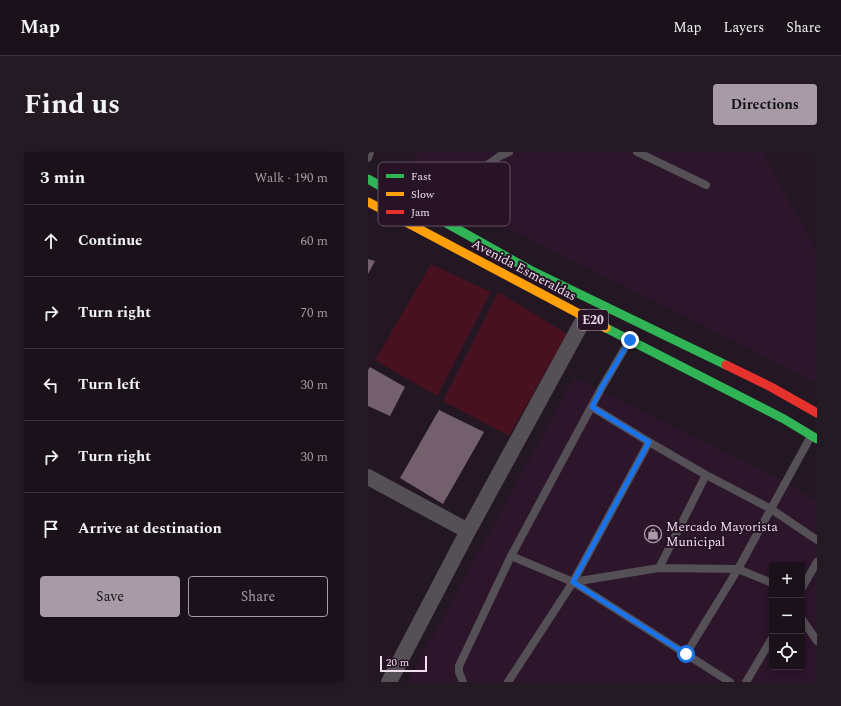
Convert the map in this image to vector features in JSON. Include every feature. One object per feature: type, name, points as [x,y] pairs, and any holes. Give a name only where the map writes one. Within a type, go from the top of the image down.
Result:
[{"type":"highway","name":"Avenida Esmeraldas","points":[[368,179],[378,185]]},
{"type":"highway","name":"Avenida Esmeraldas","points":[[368,202],[378,207]]},
{"type":"highway","name":"Avenida Esmeraldas","points":[[413,226],[585,317],[784,419],[814,437]]},
{"type":"highway","name":"Avenida Esmeraldas","points":[[452,226],[530,270],[771,387],[817,413]]},
{"type":"street","points":[[389,682],[468,531],[585,317]]},
{"type":"street","points":[[368,477],[468,531]]},
{"type":"lane","points":[[368,158],[370,152]]},
{"type":"lane","points":[[492,162],[509,152]]},
{"type":"lane","points":[[637,152],[706,186]]},
{"type":"lane","points":[[463,682],[459,672],[459,666],[511,556],[602,387],[630,340]]},
{"type":"lane","points":[[592,407],[706,475],[771,509],[817,540]]},
{"type":"lane","points":[[686,654],[738,569],[771,509],[814,437]]},
{"type":"lane","points":[[508,682],[573,582],[649,442]]},
{"type":"lane","points":[[658,568],[706,475]]},
{"type":"lane","points":[[511,556],[573,582],[730,682]]},
{"type":"lane","points":[[805,583],[817,562]]},
{"type":"lane","points":[[573,582],[658,568],[738,569],[769,582]]},
{"type":"lane","points":[[805,624],[817,641]]},
{"type":"lane","points":[[746,682],[769,643]]},
{"type":"shaded area","points":[[420,152],[763,152],[817,254],[817,383],[502,226],[510,226],[510,162],[409,162]]},
{"type":"shaded area","points":[[431,264],[491,292],[437,396],[375,360]]},
{"type":"shaded area","points":[[498,292],[567,334],[509,436],[443,401]]},
{"type":"shaded area","name":"Mercado Mayorista Municipal","points":[[574,378],[779,478],[817,502],[817,682],[408,682]]},
{"type":"building","points":[[368,259],[375,261],[368,274]]},
{"type":"building","points":[[370,367],[405,387],[390,416],[368,406],[368,370]]},
{"type":"building","points":[[439,410],[484,432],[443,504],[400,478]]},
{"type":"traffic: fast","points":[[368,179],[378,185]]},
{"type":"traffic: fast","points":[[452,226],[530,270],[726,365]]},
{"type":"traffic: fast","points":[[606,328],[784,419],[817,439]]},
{"type":"traffic: slow","points":[[368,202],[378,207]]},
{"type":"traffic: slow","points":[[413,226],[606,328]]},
{"type":"traffic: jam","points":[[726,365],[771,387],[817,413]]},
{"type":"place","name":"Mercado Mayorista Municipal","points":[[653,534]]},
{"type":"route","points":[[630,340],[592,407],[649,442],[573,582],[686,654]]}]
